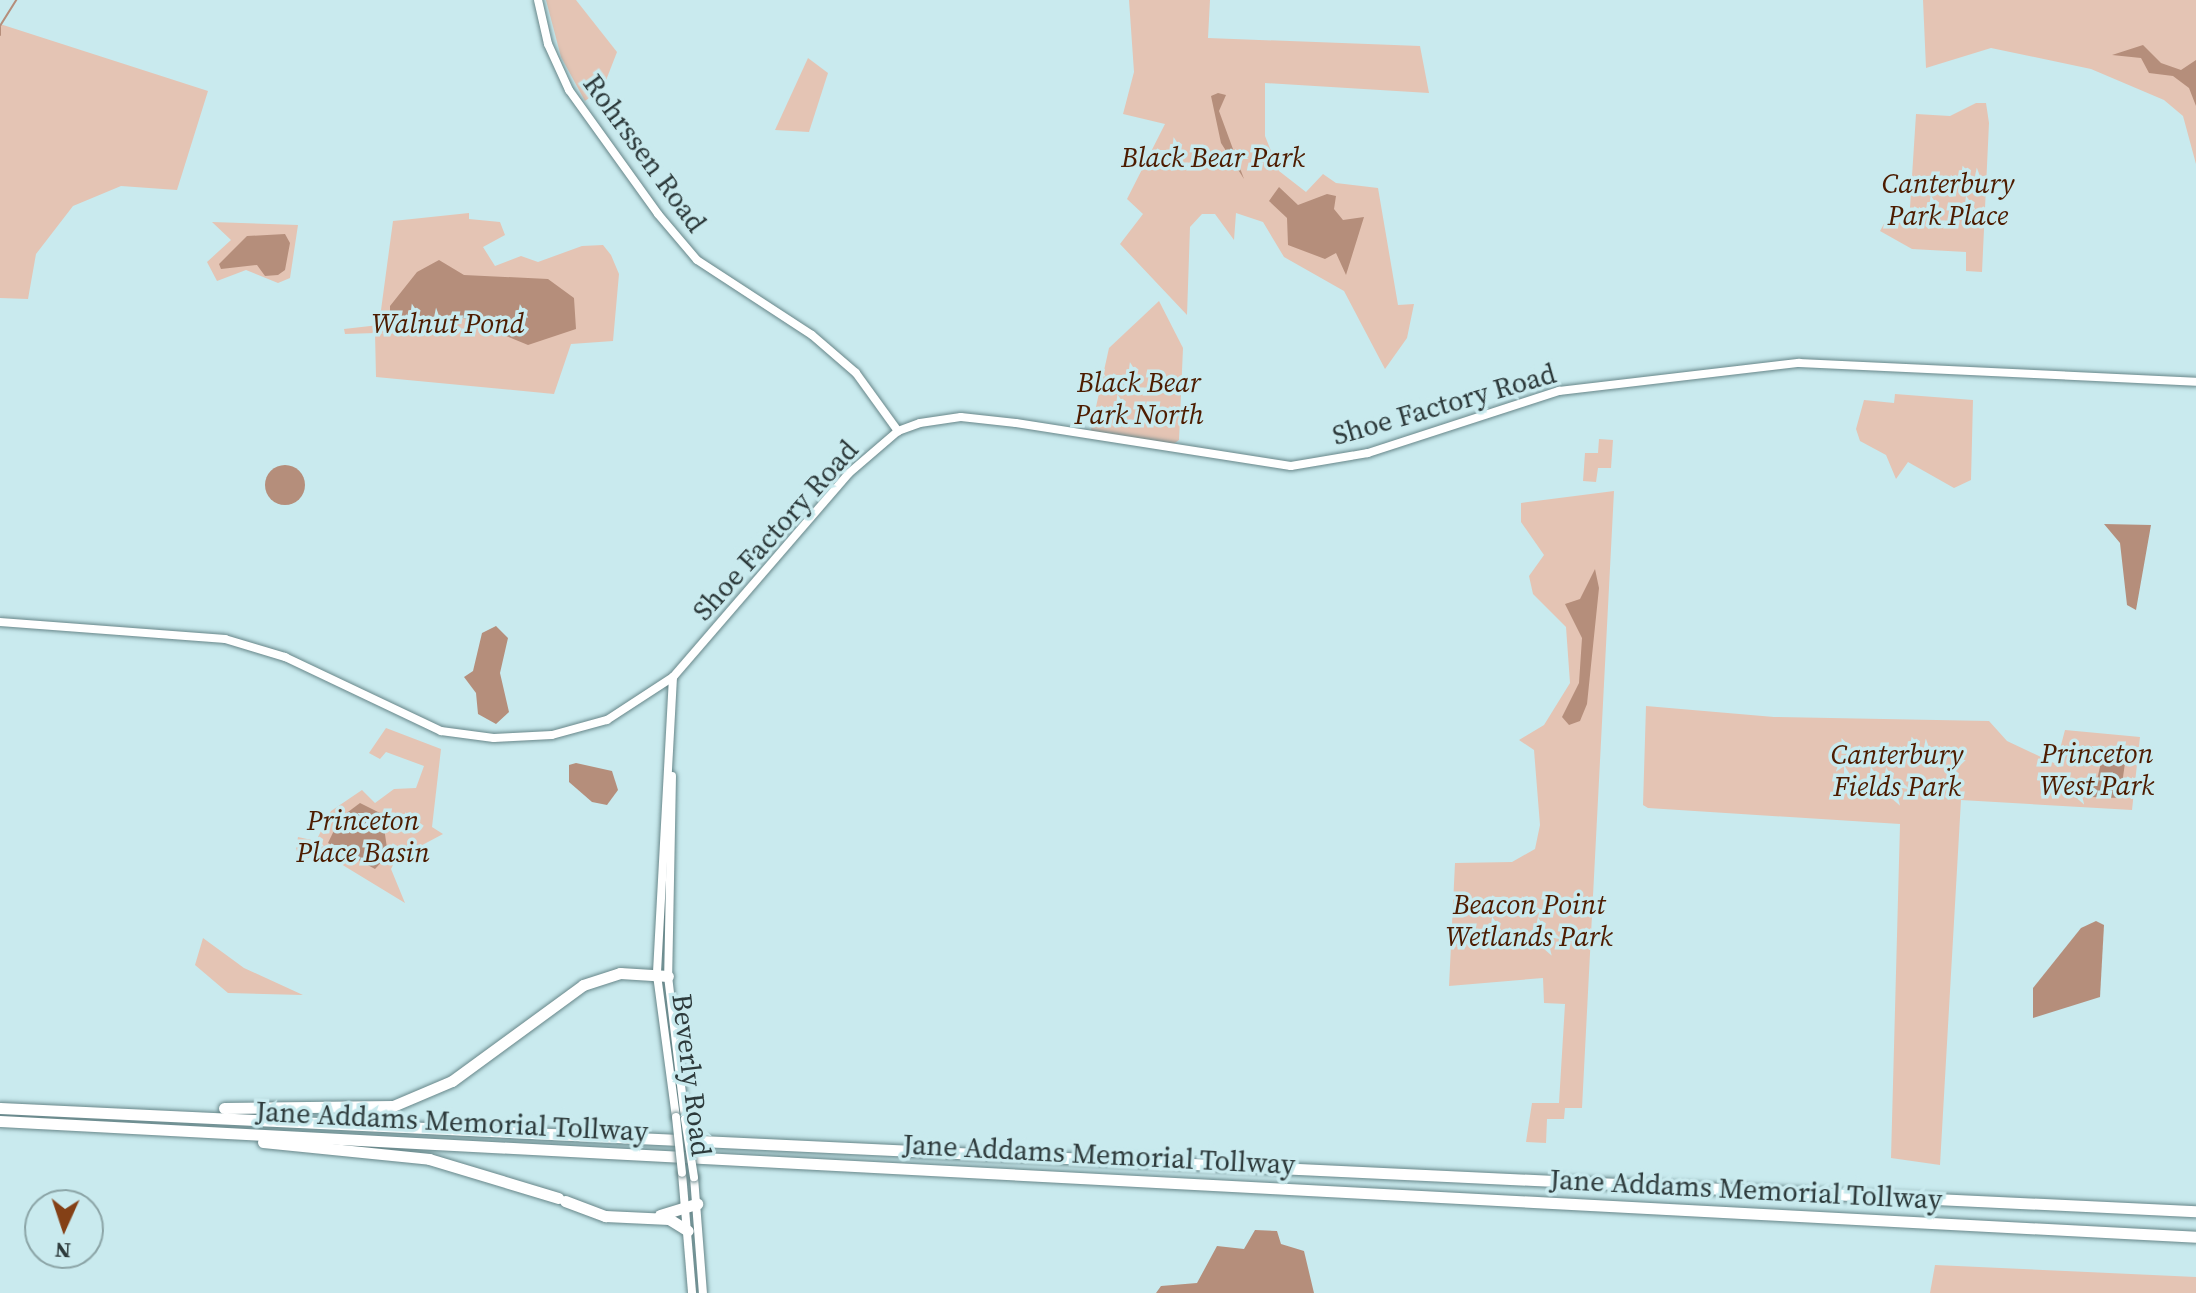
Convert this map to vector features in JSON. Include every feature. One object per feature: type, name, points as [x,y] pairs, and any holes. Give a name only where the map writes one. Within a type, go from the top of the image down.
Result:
[{"type":"highway","points":[[0,1107],[393,1106],[452,1081],[583,985],[620,973],[662,975]]},
{"type":"highway","name":"Jane Addams Memorial Tollway","points":[[0,1107],[2196,1211]]},
{"type":"highway","name":"Jane Addams Memorial Tollway","points":[[0,1121],[2196,1237]]},
{"type":"highway","points":[[95,1127],[429,1159],[562,1200],[635,1218],[669,1219],[688,1231]]},
{"type":"highway","points":[[635,1218],[686,1212],[697,1204]]},
{"type":"street","name":"Rohrssen Road","points":[[538,0],[548,44],[569,90],[658,214],[697,260],[812,335],[856,373],[898,431]]},
{"type":"street","name":"Shoe Factory Road","points":[[0,622],[226,639],[285,657],[441,731],[494,738],[552,735],[607,720],[673,677],[848,474],[898,431],[961,417],[1291,466],[1368,453],[1546,394],[1784,365],[2196,382]]},
{"type":"street","name":"Beverly Road","points":[[673,677],[662,975],[681,1118],[694,1177],[703,1293]]},
{"type":"street","name":"Beverly Road","points":[[681,1118],[682,1173],[692,1293]]},
{"type":"green space","points":[[546,0],[576,0],[617,52],[603,88],[585,101],[561,57]]},
{"type":"green space","name":"Black Bear Park","points":[[1129,0],[1210,0],[1208,38],[1420,46],[1429,93],[1265,83],[1265,136],[1279,171],[1306,192],[1323,174],[1336,183],[1378,188],[1398,305],[1414,304],[1407,338],[1385,369],[1344,291],[1284,257],[1263,222],[1236,213],[1234,240],[1215,214],[1202,214],[1190,227],[1187,315],[1120,244],[1143,214],[1127,199],[1165,124],[1123,114],[1134,72]]},
{"type":"green space","points":[[1923,0],[2196,0],[2196,164],[2183,116],[2164,100],[2091,69],[1991,48],[1926,68]]},
{"type":"green space","points":[[0,24],[208,91],[177,190],[121,186],[73,206],[36,254],[28,299],[0,298]]},
{"type":"green space","points":[[808,58],[828,73],[809,132],[775,130]]},
{"type":"green space","name":"Canterbury Park Place","points":[[1976,103],[1986,103],[1989,123],[1982,272],[1966,271],[1966,252],[1912,249],[1880,231],[1885,222],[1909,223],[1916,114],[1950,116]]},
{"type":"green space","name":"Walnut Pond","points":[[469,213],[469,219],[500,222],[505,235],[483,247],[495,266],[521,256],[538,262],[582,246],[603,245],[611,255],[619,274],[613,341],[571,344],[554,394],[376,377],[375,333],[345,334],[344,329],[379,325],[393,221]]},
{"type":"green space","points":[[212,222],[298,225],[290,278],[278,283],[246,270],[217,281],[207,262],[231,240]]},
{"type":"green space","name":"Black Bear Park North","points":[[1159,301],[1183,348],[1179,440],[1172,445],[1090,434],[1109,348]]},
{"type":"green space","points":[[1895,394],[1973,400],[1971,480],[1954,488],[1908,462],[1896,479],[1886,455],[1860,441],[1856,429],[1864,400],[1894,403]]},
{"type":"green space","points":[[1599,439],[1613,440],[1611,468],[1598,468],[1596,482],[1583,481],[1585,453],[1598,453]]},
{"type":"green space","name":"Beacon Point Wetlands Park","points":[[1614,491],[1582,1108],[1565,1108],[1564,1119],[1547,1119],[1546,1143],[1526,1142],[1532,1103],[1559,1103],[1565,1004],[1544,1003],[1543,978],[1449,986],[1455,863],[1512,862],[1535,849],[1540,825],[1534,750],[1519,740],[1544,725],[1570,683],[1566,627],[1533,594],[1529,576],[1544,555],[1521,522],[1521,503]]},
{"type":"green space","points":[[1646,706],[1774,717],[1989,721],[2007,741],[2056,764],[2065,730],[2140,737],[2132,810],[1961,800],[1940,1165],[1891,1158],[1900,824],[1648,808],[1643,805]]},
{"type":"green space","name":"Princeton Place Basin","points":[[386,728],[441,749],[432,827],[443,834],[396,859],[391,869],[405,903],[318,850],[301,864],[296,848],[298,837],[316,841],[331,811],[362,790],[375,803],[394,789],[416,788],[424,766],[386,752],[380,759],[369,753]]},
{"type":"green space","points":[[203,938],[244,968],[303,995],[228,993],[195,965]]},
{"type":"green space","points":[[1935,1265],[2196,1277],[2196,1293],[1930,1293]]},
{"type":"shaded area","points":[[2143,45],[2161,63],[2181,70],[2196,60],[2196,106],[2189,88],[2173,76],[2149,73],[2141,58],[2112,55]]},
{"type":"shaded area","points":[[1218,93],[1226,95],[1219,111],[1244,179],[1221,143],[1211,96]]},
{"type":"shaded area","points":[[1279,187],[1298,205],[1327,194],[1336,196],[1334,209],[1343,220],[1364,217],[1346,275],[1336,253],[1325,259],[1288,245],[1287,218],[1269,201]]},
{"type":"shaded area","points":[[285,234],[290,243],[285,270],[278,275],[265,276],[257,265],[221,269],[219,264],[247,236]]},
{"type":"shaded area","points":[[439,260],[464,275],[548,279],[574,298],[576,329],[528,345],[453,314],[403,331],[390,317],[390,306],[417,272]]},
{"type":"shaded area","points":[[285,465],[299,471],[305,485],[299,499],[285,505],[271,499],[265,485],[271,471]]},
{"type":"shaded area","points":[[2104,524],[2151,525],[2136,610],[2127,605],[2120,543]]},
{"type":"shaded area","points":[[1595,569],[1599,588],[1587,704],[1580,721],[1569,725],[1562,717],[1579,683],[1582,638],[1565,604],[1580,599]]},
{"type":"shaded area","points":[[496,626],[508,638],[500,673],[509,712],[496,724],[478,714],[476,693],[464,677],[473,671],[482,633]]},
{"type":"shaded area","points":[[2102,758],[2125,763],[2120,798],[2063,796],[2061,786],[2097,780]]},
{"type":"shaded area","points":[[576,763],[612,771],[618,790],[607,805],[592,802],[569,782],[569,765]]},
{"type":"shaded area","points":[[360,803],[382,814],[388,855],[375,869],[328,843],[340,818]]},
{"type":"shaded area","points":[[2096,921],[2104,925],[2100,997],[2033,1018],[2033,988],[2081,928]]},
{"type":"shaded area","points":[[1255,1230],[1277,1231],[1281,1244],[1304,1251],[1314,1293],[1156,1293],[1161,1286],[1197,1283],[1217,1246],[1244,1249]]},
{"type":"waterway","points":[[0,26],[16,0]]},
{"type":"waterway","points":[[0,27],[0,35]]},
{"type":"park label","name":"Princeton West Park","points":[[2097,769]]},
{"type":"park label","name":"Canterbury Fields Park","points":[[1897,770]]}]
